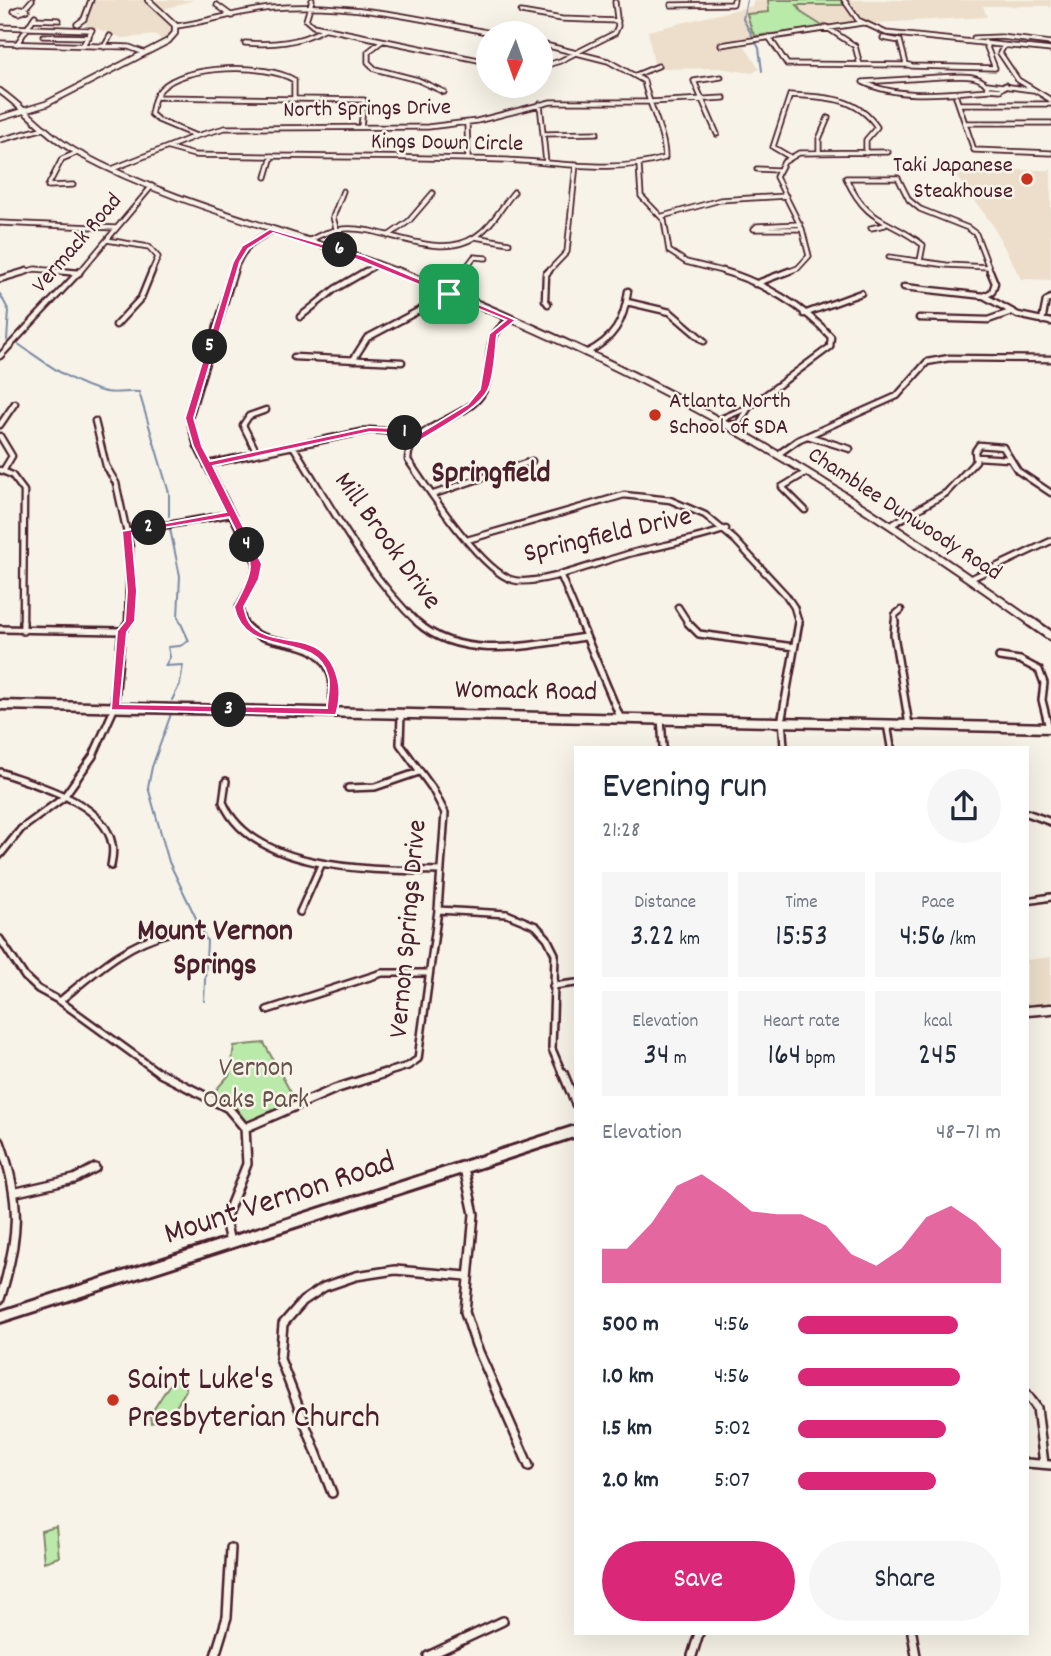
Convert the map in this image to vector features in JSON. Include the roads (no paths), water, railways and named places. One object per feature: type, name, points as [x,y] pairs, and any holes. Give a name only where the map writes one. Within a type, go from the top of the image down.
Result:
[{"type":"street","points":[[25,8],[32,0]]},
{"type":"street","points":[[77,24],[84,19],[91,0]]},
{"type":"street","points":[[148,0],[176,26]]},
{"type":"street","points":[[312,0],[307,23],[324,29],[476,60]]},
{"type":"street","points":[[671,5],[733,4],[734,0]]},
{"type":"street","points":[[844,0],[862,23],[881,31],[906,36],[1051,50]]},
{"type":"street","points":[[553,62],[615,33],[618,21],[615,2]]},
{"type":"street","points":[[848,7],[853,2]]},
{"type":"street","points":[[217,5],[232,16]]},
{"type":"street","points":[[176,26],[271,8],[309,8],[371,10],[476,30]]},
{"type":"street","points":[[521,12],[572,19],[618,21]]},
{"type":"street","points":[[17,44],[34,18],[59,20]]},
{"type":"street","points":[[7,27],[11,20]]},
{"type":"street","points":[[722,46],[862,23]]},
{"type":"street","points":[[0,118],[42,106],[145,53],[172,38],[176,26]]},
{"type":"street","points":[[0,27],[92,30],[83,46]]},
{"type":"street","points":[[38,44],[48,28]]},
{"type":"street","points":[[827,28],[852,43],[860,65]]},
{"type":"street","points":[[245,43],[289,43],[324,29]]},
{"type":"street","points":[[43,36],[89,37]]},
{"type":"street","points":[[883,38],[900,41],[906,36]]},
{"type":"street","points":[[104,47],[109,37]]},
{"type":"street","points":[[953,39],[993,37],[1051,43]]},
{"type":"street","points":[[770,38],[775,51],[787,64],[995,68],[985,42]]},
{"type":"street","points":[[382,41],[368,52],[368,62],[375,69],[418,80],[444,92]]},
{"type":"street","points":[[900,41],[906,64],[909,65]]},
{"type":"street","points":[[0,43],[129,47],[145,53]]},
{"type":"street","points":[[1004,46],[1000,53],[1015,76],[1051,101]]},
{"type":"street","points":[[553,47],[578,52],[636,75],[646,85],[650,102]]},
{"type":"street","points":[[636,75],[657,66]]},
{"type":"street","points":[[196,136],[158,120],[151,114],[157,97],[174,80],[194,72],[212,69],[267,71],[286,75],[294,80],[294,99]]},
{"type":"street","points":[[717,134],[694,84],[695,79],[721,77]]},
{"type":"street","points":[[988,87],[963,93],[886,91],[863,82],[868,79],[975,77],[988,87],[1002,90],[1006,85],[1018,91],[1034,89]]},
{"type":"street","points":[[0,90],[45,128]]},
{"type":"street","points":[[790,157],[773,147],[790,95],[836,99],[857,106],[877,127],[866,140],[866,153]]},
{"type":"street","points":[[157,97],[364,100],[361,128]]},
{"type":"street","points":[[956,97],[977,151],[1051,153]]},
{"type":"street","name":"North Springs Drive","points":[[114,170],[196,136],[237,127],[361,128],[467,123],[540,104],[564,101],[650,102],[724,98]]},
{"type":"street","points":[[958,104],[1036,105],[1051,101]]},
{"type":"street","name":"Kings Down Circle","points":[[169,148],[194,155],[651,164],[665,158],[667,152],[650,102]]},
{"type":"street","points":[[18,104],[42,106]]},
{"type":"street","points":[[10,115],[18,109],[18,104]]},
{"type":"street","points":[[540,104],[546,163]]},
{"type":"street","points":[[35,119],[35,112],[42,106]]},
{"type":"street","points":[[10,115],[35,119]]},
{"type":"street","points":[[819,152],[819,139],[828,118]]},
{"type":"street","points":[[965,122],[1051,123]]},
{"type":"street","points":[[467,123],[468,159]]},
{"type":"street","points":[[0,140],[45,128]]},
{"type":"street","name":"Chamblee Dunwoody Road","points":[[45,128],[76,153],[152,186],[377,265],[585,353],[724,425],[893,524],[1051,636]]},
{"type":"street","points":[[544,134],[597,133]]},
{"type":"street","points":[[755,284],[804,264],[810,251],[800,224],[776,177],[777,170],[790,157],[819,152],[888,152]]},
{"type":"street","points":[[74,185],[48,186],[62,159],[76,153]]},
{"type":"street","points":[[266,177],[272,156]]},
{"type":"street","points":[[548,304],[545,300],[546,274],[567,251],[576,164]]},
{"type":"street","points":[[639,165],[641,196],[663,216],[667,247],[674,256],[693,265],[732,273],[755,284],[827,331],[832,341],[830,347],[749,407],[723,418],[724,425],[738,424],[749,407]]},
{"type":"street","points":[[757,169],[777,170]]},
{"type":"street","points":[[920,261],[923,244],[886,225],[862,208],[846,178],[898,178],[909,200],[920,209],[976,234],[995,283],[992,292],[984,296]]},
{"type":"street","name":"Vermack Road","points":[[0,356],[79,273],[152,186]]},
{"type":"street","points":[[336,228],[333,217],[343,191]]},
{"type":"street","points":[[475,237],[514,192]]},
{"type":"street","points":[[388,236],[409,222],[433,193]]},
{"type":"street","points":[[663,216],[720,200],[786,196]]},
{"type":"street","points":[[0,223],[116,228]]},
{"type":"street","points":[[800,224],[757,226],[754,229],[802,229]]},
{"type":"street","points":[[871,228],[886,225]]},
{"type":"street","points":[[308,240],[327,229],[366,228],[407,242],[433,245],[448,245],[475,237],[509,243]]},
{"type":"street","points":[[272,230],[240,253],[191,407],[190,418],[194,437],[257,564],[254,579],[239,607],[242,621],[253,632],[271,639],[306,646],[324,659],[334,676],[332,712]]},
{"type":"street","points":[[107,240],[149,247],[158,257],[141,298],[116,325]]},
{"type":"street","points":[[353,360],[367,338],[449,294],[455,289],[457,279],[474,257],[485,258]]},
{"type":"street","points":[[889,257],[989,267]]},
{"type":"street","points":[[300,317],[335,289],[377,265]]},
{"type":"street","points":[[0,279],[35,269],[79,273]]},
{"type":"street","points":[[904,287],[984,296],[1011,312],[1051,322]]},
{"type":"street","points":[[585,353],[609,340],[617,332],[628,291]]},
{"type":"street","points":[[804,314],[861,293]]},
{"type":"street","points":[[1042,321],[1046,301],[1051,298]]},
{"type":"street","points":[[627,302],[655,305],[672,311],[704,341]]},
{"type":"street","points":[[919,318],[988,320],[1011,312]]},
{"type":"street","points":[[208,464],[370,430],[391,430],[418,439],[445,419],[471,406],[481,396],[486,380],[491,338],[495,331],[512,320]]},
{"type":"street","points":[[294,357],[402,362]]},
{"type":"street","points":[[778,455],[808,436],[897,396],[922,365],[933,360],[1051,359]]},
{"type":"street","points":[[0,425],[15,403]]},
{"type":"street","points":[[257,453],[243,425],[249,416],[266,411]]},
{"type":"street","points":[[0,855],[21,829],[63,798],[93,756],[114,708],[122,631],[130,621],[132,591],[127,531],[116,483],[106,467],[95,421]]},
{"type":"street","points":[[0,436],[12,456],[1,470],[18,481],[24,491],[23,631]]},
{"type":"street","points":[[808,436],[850,449]]},
{"type":"street","name":"Springfield Drive","points":[[418,439],[411,446],[408,460],[467,540],[491,567],[513,580],[534,581],[631,553],[701,538],[726,529]]},
{"type":"street","points":[[977,457],[975,451],[979,445],[1006,449],[1009,459],[1018,470],[1051,493]]},
{"type":"street","name":"Mill Brook Drive","points":[[293,446],[386,587],[421,629],[446,642],[501,645],[541,644],[585,637]]},
{"type":"street","points":[[977,457],[1009,459]]},
{"type":"street","points":[[893,524],[946,493],[977,457]]},
{"type":"street","points":[[434,494],[532,461]]},
{"type":"street","points":[[805,510],[782,487],[807,472]]},
{"type":"street","points":[[467,540],[624,495],[639,495],[697,510],[726,529],[794,605],[799,621],[783,722],[784,746]]},
{"type":"street","points":[[127,531],[231,514]]},
{"type":"street","points":[[972,578],[1051,541]]},
{"type":"street","points":[[560,574],[620,717]]},
{"type":"street","points":[[678,607],[687,622],[699,634],[794,647]]},
{"type":"street","points":[[901,610],[895,615],[894,635],[909,725]]},
{"type":"street","points":[[0,629],[122,631]]},
{"type":"street","points":[[999,657],[1020,659],[1037,669],[1044,681],[1041,697],[1050,728]]},
{"type":"street","name":"Womack Road","points":[[0,705],[1050,728]]},
{"type":"street","name":"Vernon Springs Drive","points":[[245,1128],[335,1089],[408,1066],[418,1059],[438,911],[445,813],[436,795],[400,744],[401,713]]},
{"type":"street","points":[[662,718],[663,746]]},
{"type":"street","points":[[887,724],[891,746]]},
{"type":"street","points":[[0,772],[91,810],[101,818],[114,843],[111,866]]},
{"type":"street","points":[[348,788],[375,787],[419,772]]},
{"type":"street","points":[[226,781],[222,797],[233,819],[243,829],[281,853],[321,865],[441,871]]},
{"type":"street","points":[[1029,814],[1051,822]]},
{"type":"street","points":[[300,912],[321,865]]},
{"type":"street","points":[[1029,901],[1051,897]]},
{"type":"street","points":[[438,911],[508,912],[527,918],[551,941],[555,954],[552,1049],[574,1098]]},
{"type":"street","points":[[60,1001],[112,957],[143,939],[171,932]]},
{"type":"street","points":[[0,939],[25,977],[38,989],[60,1001],[83,1021],[172,1082],[228,1108],[245,1128],[247,1164],[225,1219],[230,1244]]},
{"type":"street","points":[[267,1010],[382,973],[429,973]]},
{"type":"street","points":[[553,986],[574,984]]},
{"type":"street","points":[[1029,1011],[1051,1009]]},
{"type":"street","name":"Mount Vernon Road","points":[[0,1317],[574,1132]]},
{"type":"street","points":[[0,1299],[18,1232],[16,1192],[11,1168],[1,1146]]},
{"type":"street","points":[[16,1192],[74,1179],[95,1168]]},
{"type":"street","points":[[464,1168],[471,1189],[474,1214],[465,1312],[468,1325],[530,1466]]},
{"type":"street","points":[[332,1493],[280,1359],[283,1324],[303,1301],[313,1294],[324,1287],[356,1276],[395,1270],[467,1276]]},
{"type":"street","points":[[1029,1397],[1037,1408],[1048,1464],[1029,1463]]},
{"type":"street","points":[[215,1656],[224,1632],[229,1602],[231,1548]]},
{"type":"street","points":[[428,1656],[503,1621]]},
{"type":"street","points":[[692,1656],[698,1635]]},
{"type":"street","points":[[912,1635],[916,1656]]},
{"type":"waterway","points":[[747,0],[743,19],[759,48],[762,71]]},
{"type":"waterway","points":[[0,294],[9,311],[7,340]]},
{"type":"waterway","points":[[18,344],[60,372],[94,389],[114,393],[139,392],[169,493],[169,516]]},
{"type":"waterway","points":[[170,529],[180,576],[178,617],[189,641],[180,646],[168,647],[170,657],[165,666],[183,665],[180,684],[172,700]]},
{"type":"waterway","points":[[171,714],[152,767],[148,787],[169,862],[207,941],[204,1001]]},
{"type":"place","name":"Taki Japanese Steakhouse","points":[[1027,179]]},
{"type":"place","name":"Atlanta North School of SDA","points":[[655,415]]},
{"type":"place","name":"Saint Luke's Presbyterian Church","points":[[113,1400]]},
{"type":"district","name":"Springfield","points":[[491,475]]},
{"type":"district","name":"Mount Vernon Springs","points":[[215,950]]},
{"type":"park label","name":"Vernon Oaks Park","points":[[256,1086]]}]
